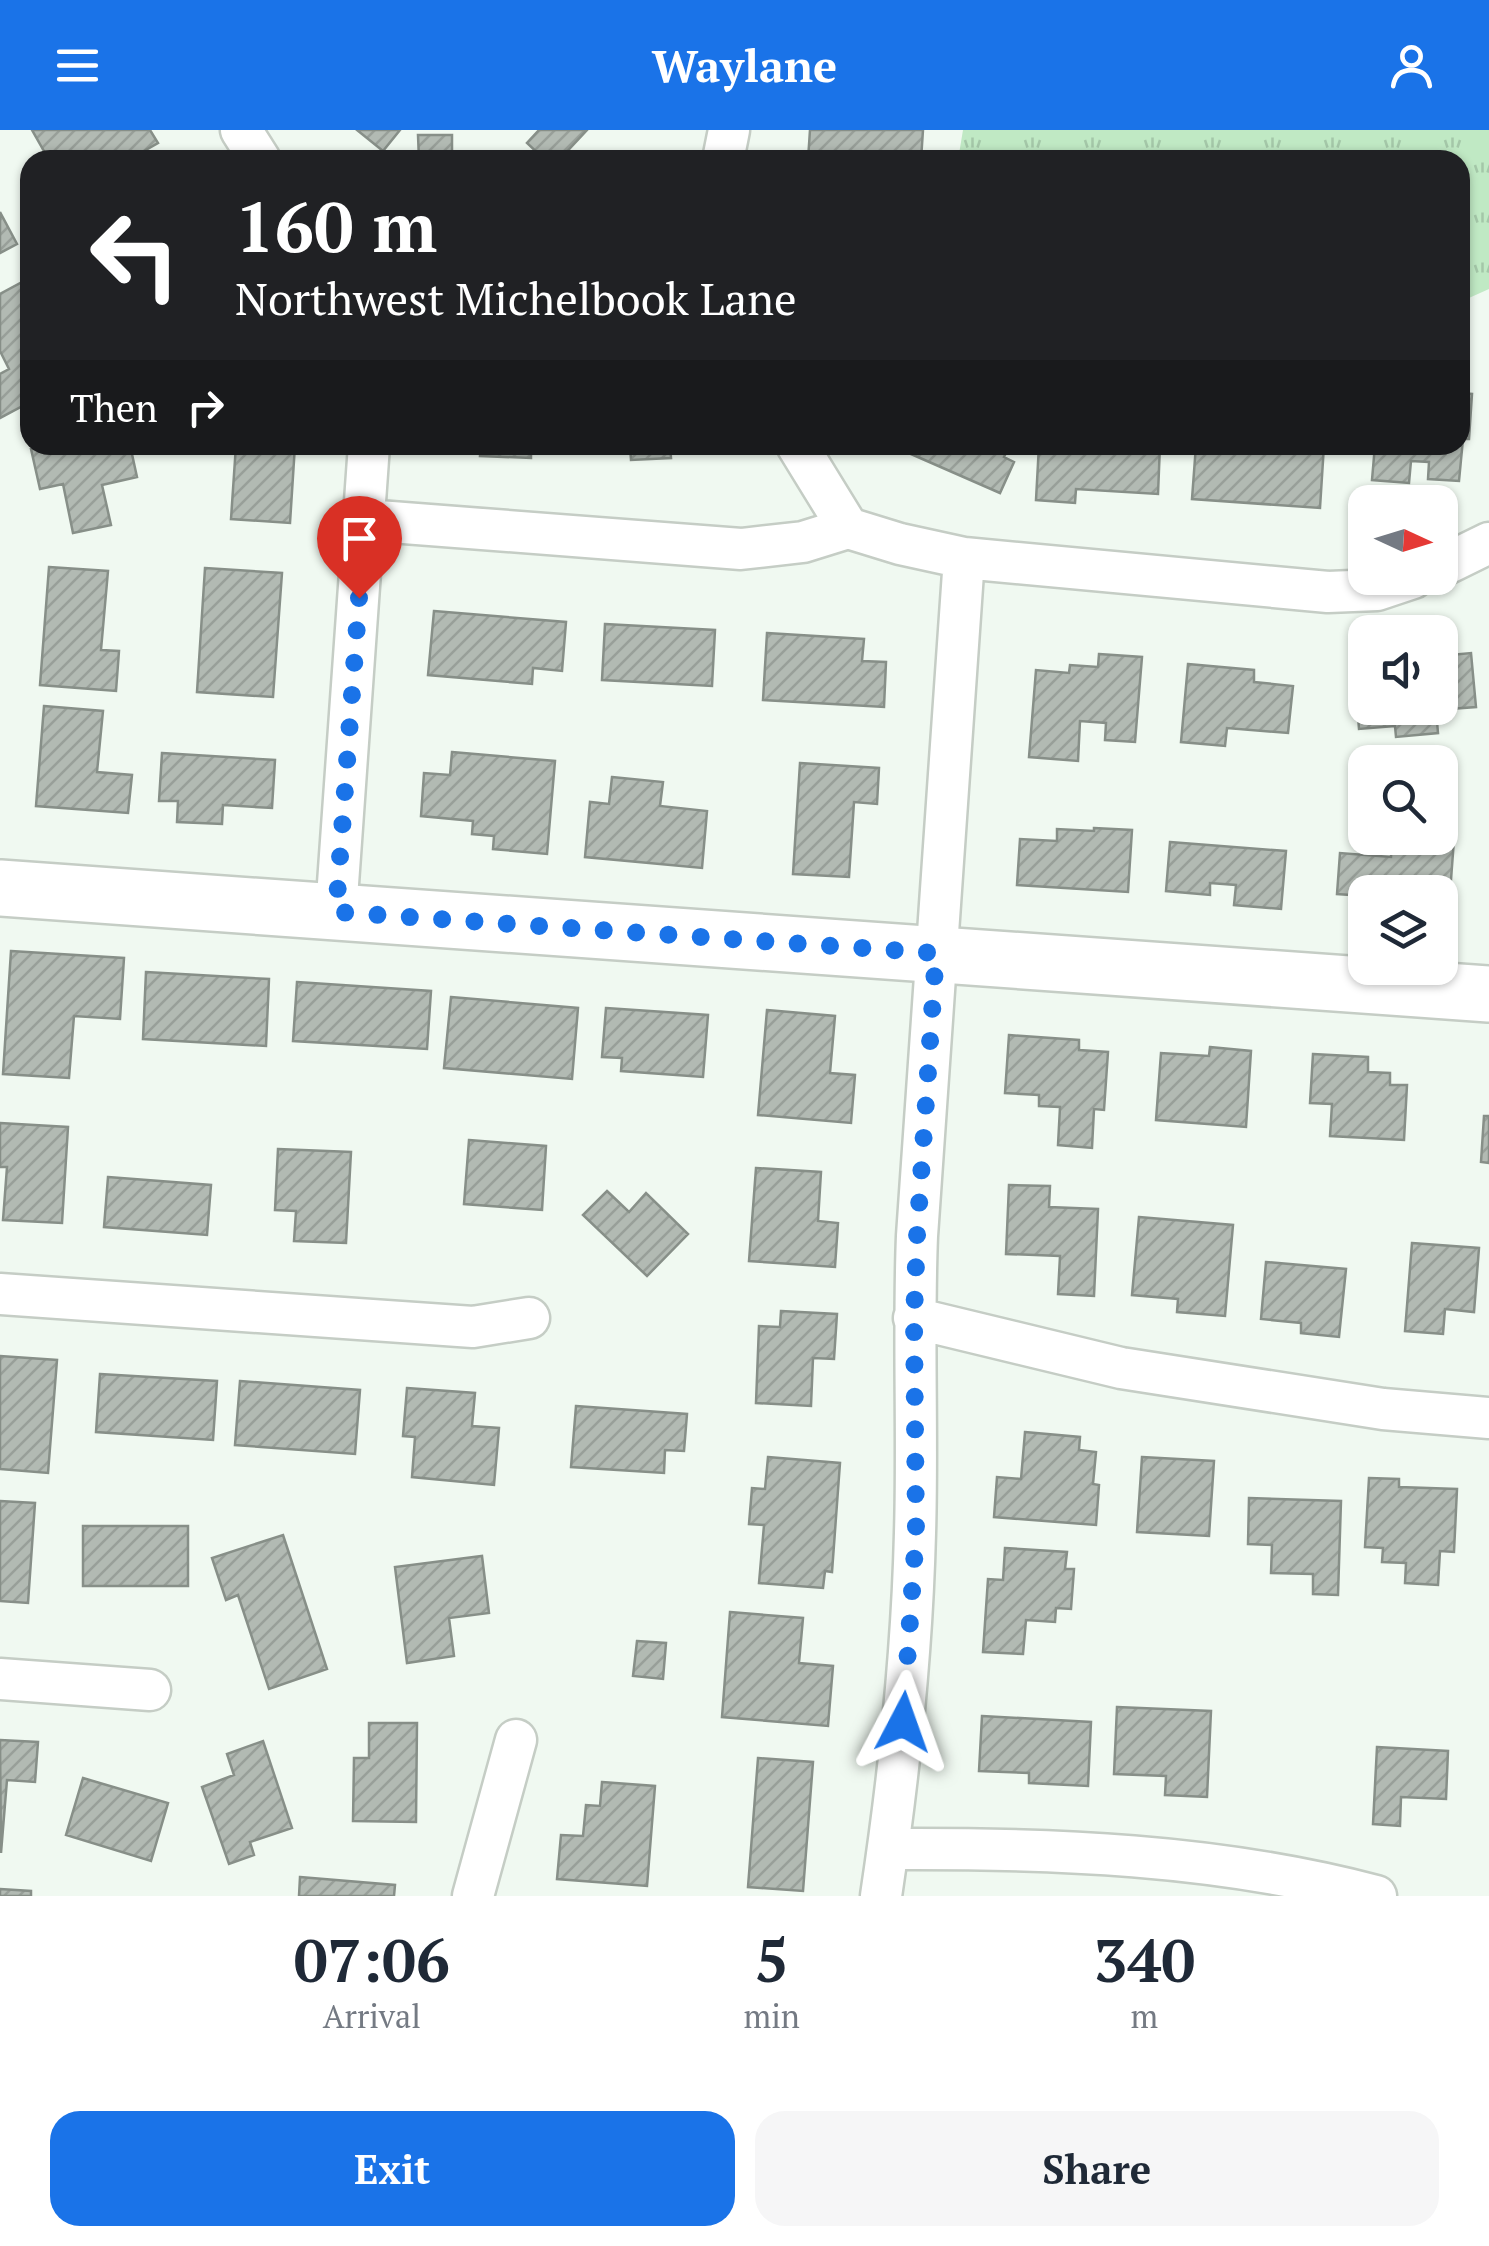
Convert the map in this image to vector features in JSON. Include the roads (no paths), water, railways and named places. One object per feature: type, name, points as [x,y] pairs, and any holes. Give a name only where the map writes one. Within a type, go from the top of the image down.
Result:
[{"type":"street","points":[[336,912],[369,455]]},
{"type":"street","points":[[803,455],[848,528]]},
{"type":"street","points":[[365,520],[741,549],[803,542],[848,528],[964,558],[1348,591]]},
{"type":"street","points":[[1458,558],[1489,543]]},
{"type":"street","points":[[881,1896],[903,1722],[916,1534],[914,1318],[964,558]]},
{"type":"street","points":[[0,888],[1489,994]]},
{"type":"street","points":[[0,1294],[472,1328],[528,1318]]},
{"type":"street","points":[[914,1318],[1139,1372],[1383,1409],[1489,1418]]},
{"type":"street","points":[[0,1679],[150,1690]]},
{"type":"street","points":[[473,1896],[516,1740]]},
{"type":"street","points":[[888,1849],[1078,1852],[1224,1867],[1376,1896]]}]
